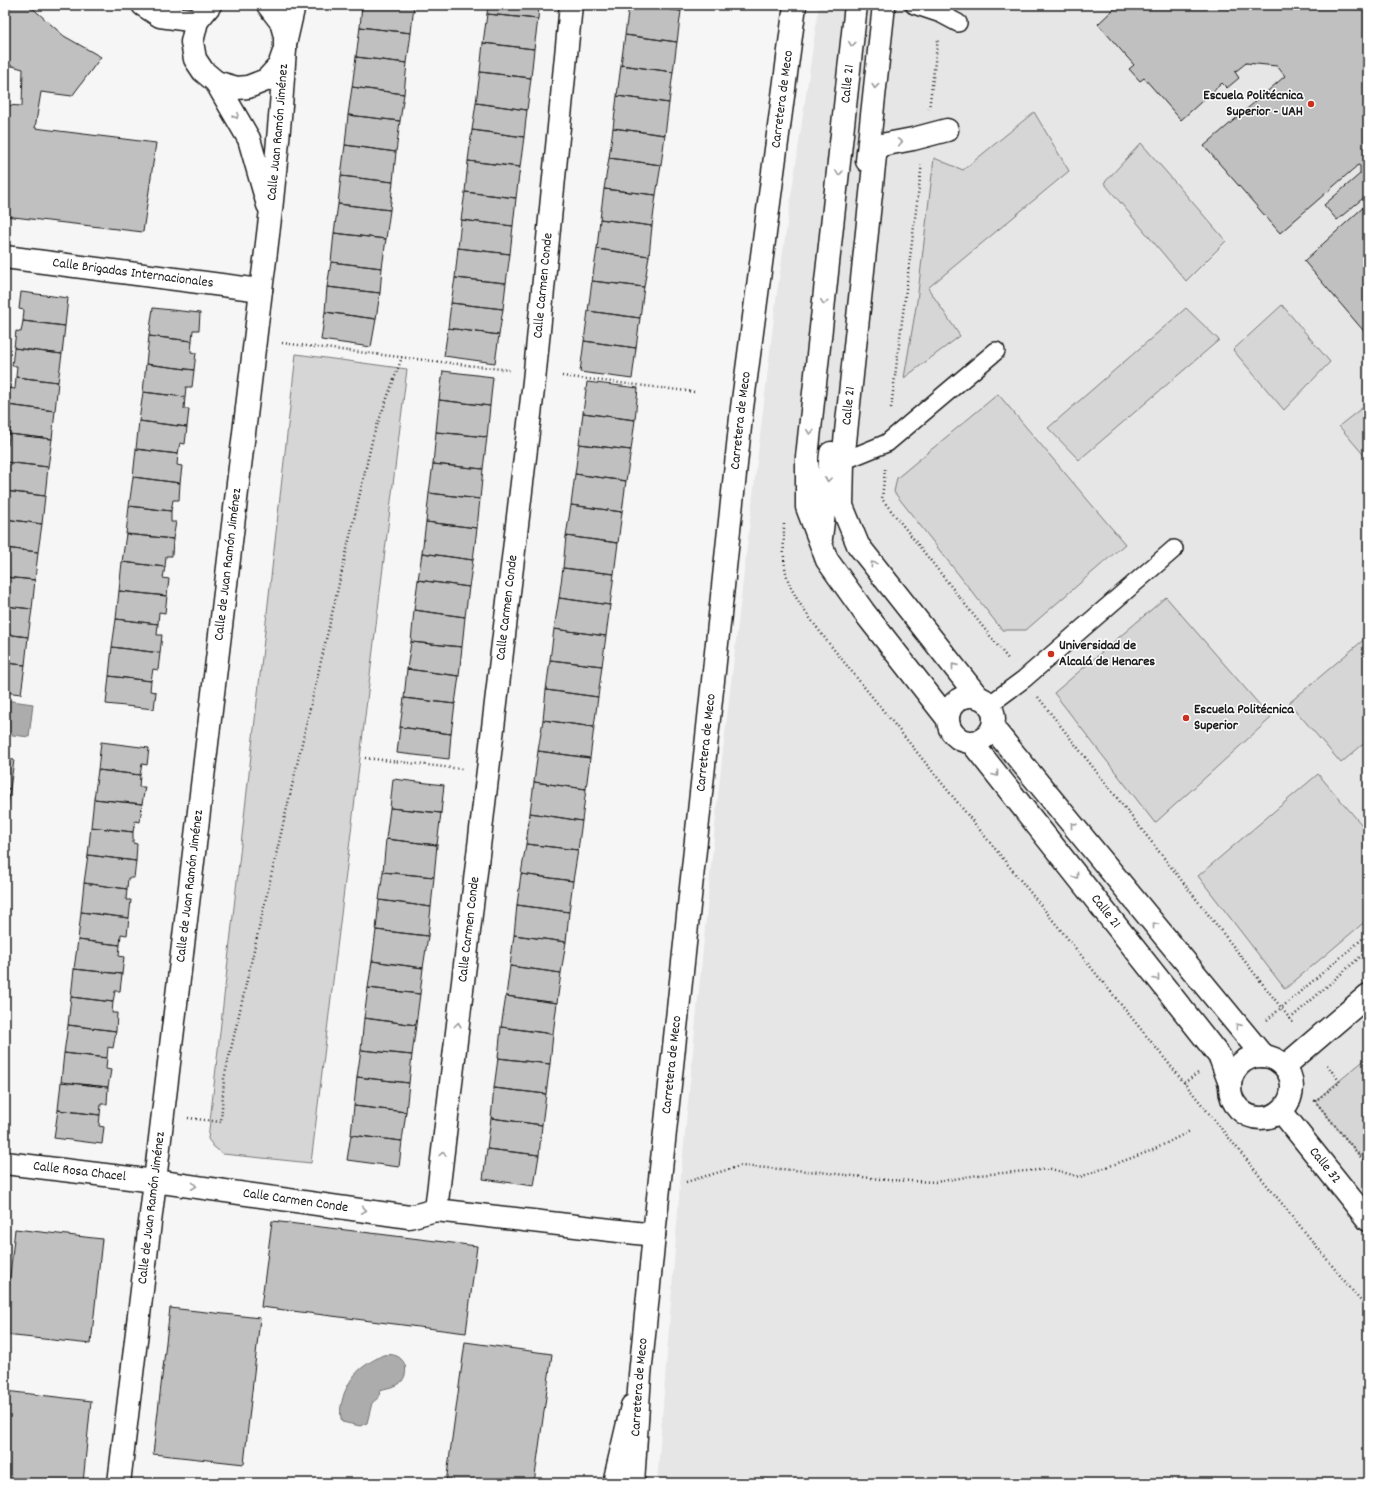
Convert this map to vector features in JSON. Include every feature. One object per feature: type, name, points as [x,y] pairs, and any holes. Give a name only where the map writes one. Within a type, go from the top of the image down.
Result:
[{"type":"street","points":[[143,5],[160,16],[203,13],[192,42],[195,59],[203,71],[216,82],[237,88],[248,87],[266,80],[279,66],[285,46],[285,36],[281,22],[268,5]]},
{"type":"street","name":"Calle Juan Ramón Jiménez","points":[[261,290],[280,131],[285,46],[294,5]]},
{"type":"street","name":"Calle Carmen Conde","points":[[436,1210],[535,373],[571,5]]},
{"type":"street","name":"Carretera de Meco","points":[[633,1483],[640,1375],[654,1235],[742,408],[795,5]]},
{"type":"street","name":"Calle 21","points":[[856,5],[807,457],[807,507],[827,560],[947,718]]},
{"type":"street","name":"Calle 21","points":[[820,542],[884,5]]},
{"type":"street","name":"Calle Juan Ramón Jiménez","points":[[216,82],[249,139],[271,215]]},
{"type":"street","name":"Calle 21","points":[[948,130],[876,146],[844,461],[842,506],[858,545],[984,701]]},
{"type":"street","name":"Calle Brigadas Internacionales","points":[[5,257],[261,290]]},
{"type":"street","name":"Calle de Juan Ramón Jiménez","points":[[119,1483],[261,290]]},
{"type":"street","points":[[967,696],[984,701],[994,716],[993,728],[988,736],[980,741],[972,743],[959,740],[950,731],[947,718],[950,708],[957,700],[967,696]]},
{"type":"street","points":[[993,728],[1263,1056]]},
{"type":"street","name":"Calle 21","points":[[972,743],[1220,1057],[1230,1084]]},
{"type":"street","points":[[1285,1066],[1368,995]]},
{"type":"street","points":[[1263,1056],[1275,1059],[1285,1066],[1291,1077],[1293,1089],[1289,1102],[1281,1111],[1271,1117],[1258,1118],[1247,1115],[1237,1107],[1232,1097],[1230,1084],[1234,1073],[1241,1064],[1251,1058],[1263,1056]]},
{"type":"street","name":"Calle 32","points":[[1281,1111],[1368,1220]]},
{"type":"street","name":"Calle Rosa Chacel","points":[[5,1163],[155,1181]]},
{"type":"street","name":"Calle Carmen Conde","points":[[155,1181],[409,1217],[436,1210],[654,1235]]},
{"type":"street","points":[[614,1483],[640,1375]]},
{"type":"lane","points":[[914,5],[941,14],[958,23]]},
{"type":"lane","points":[[844,461],[887,443],[996,351]]},
{"type":"lane","points":[[984,701],[1024,679],[1174,549]]},
{"type":"path","points":[[255,340],[695,392]]},
{"type":"path","points":[[163,1115],[221,1122],[226,1071],[372,437],[402,357]]},
{"type":"path","points":[[365,758],[488,772]]},
{"type":"path","points":[[1246,1037],[1368,934]]},
{"type":"path","points":[[1290,1019],[1368,950]]},
{"type":"path","points":[[1184,1084],[1220,1057]]},
{"type":"path","points":[[680,1184],[740,1166],[820,1172],[888,1180],[936,1182],[978,1175],[1051,1169],[1080,1177],[1153,1150],[1190,1131]]},
{"type":"shaded area","name":"Universidad de Alcalá de Henares","points":[[819,5],[1368,5],[1368,1483],[657,1483],[680,1184],[719,785],[776,300]]},
{"type":"shaded area","points":[[1034,112],[1069,171],[928,288],[960,336],[904,378],[917,301],[934,158],[963,170]]},
{"type":"shaded area","points":[[1141,143],[1226,241],[1186,281],[1104,183]]},
{"type":"shaded area","points":[[1282,305],[1330,362],[1284,410],[1233,350]]},
{"type":"shaded area","points":[[1186,308],[1219,340],[1079,460],[1048,428]]},
{"type":"shaded area","points":[[296,354],[407,369],[311,1163],[223,1154],[214,1147],[208,1139]]},
{"type":"shaded area","points":[[998,394],[1125,544],[1026,630],[1002,630],[894,492],[897,478]]},
{"type":"shaded area","points":[[1368,403],[1368,460],[1339,426]]},
{"type":"shaded area","points":[[1166,597],[1271,718],[1155,823],[1054,693]]},
{"type":"shaded area","points":[[1368,636],[1368,740],[1341,763],[1289,703]]},
{"type":"shaded area","points":[[5,700],[33,704],[29,737],[5,734]]},
{"type":"shaded area","points":[[1318,774],[1368,832],[1368,919],[1285,989],[1198,876]]},
{"type":"shaded area","points":[[1368,1057],[1368,1151],[1360,1156],[1315,1101]]},
{"type":"shaded area","points":[[388,1354],[397,1356],[401,1359],[406,1368],[404,1378],[397,1385],[380,1390],[379,1397],[372,1403],[367,1423],[360,1426],[342,1422],[341,1405],[347,1386],[359,1370],[383,1355]]},
{"type":"building","points":[[5,5],[29,5],[64,36],[101,57],[72,96],[41,92],[35,128],[156,143],[143,232],[5,216],[5,105],[22,106],[23,69],[5,64]]},
{"type":"building","points":[[362,5],[414,5],[411,33],[360,27]]},
{"type":"building","points":[[488,5],[539,5],[538,19],[487,14]]},
{"type":"building","points":[[629,5],[681,11],[677,42],[625,35]]},
{"type":"building","points":[[632,5],[682,5],[681,11]]},
{"type":"building","name":"Escuela Politécnica Superior - UAH","points":[[1118,5],[1250,5],[1281,8],[1284,5],[1368,5],[1368,194],[1337,220],[1324,205],[1360,174],[1360,166],[1358,165],[1280,233],[1204,146],[1285,76],[1277,66],[1246,63],[1235,72],[1239,78],[1227,88],[1222,83],[1181,120],[1144,78],[1140,81],[1129,69],[1134,65],[1098,24]]},
{"type":"building","points":[[487,14],[538,19],[534,49],[483,43]]},
{"type":"building","points":[[360,27],[411,33],[407,63],[356,57]]},
{"type":"building","points":[[625,35],[677,42],[673,72],[621,65]]},
{"type":"building","points":[[483,43],[534,49],[531,78],[480,72]]},
{"type":"building","points":[[356,57],[407,63],[404,94],[352,87]]},
{"type":"building","points":[[621,65],[673,72],[669,103],[617,96]]},
{"type":"building","points":[[480,72],[531,78],[527,110],[476,103]]},
{"type":"building","points":[[352,87],[404,94],[400,121],[348,115]]},
{"type":"building","points":[[617,96],[669,103],[665,135],[613,128]]},
{"type":"building","points":[[476,103],[527,110],[524,137],[472,130]]},
{"type":"building","points":[[348,115],[400,121],[396,152],[345,145]]},
{"type":"building","points":[[613,128],[665,135],[661,165],[609,158]]},
{"type":"building","points":[[472,130],[524,137],[520,167],[468,161]]},
{"type":"building","points":[[345,145],[396,152],[393,182],[341,176]]},
{"type":"building","points":[[609,158],[661,165],[656,195],[604,189]]},
{"type":"building","points":[[468,161],[520,167],[516,198],[465,192]]},
{"type":"building","points":[[341,176],[393,182],[390,210],[338,204]]},
{"type":"building","points":[[604,189],[656,195],[652,226],[600,219]]},
{"type":"building","points":[[465,192],[516,198],[513,226],[461,220]]},
{"type":"building","points":[[1368,203],[1368,336],[1304,261]]},
{"type":"building","points":[[338,204],[390,210],[386,239],[334,233]]},
{"type":"building","points":[[600,219],[652,226],[649,256],[597,249]]},
{"type":"building","points":[[461,220],[513,226],[510,254],[458,248]]},
{"type":"building","points":[[334,233],[386,239],[382,268],[331,262]]},
{"type":"building","points":[[458,248],[510,254],[506,283],[455,278]]},
{"type":"building","points":[[597,249],[649,256],[644,287],[592,281]]},
{"type":"building","points":[[331,262],[382,268],[380,293],[327,287]]},
{"type":"building","points":[[455,278],[506,283],[503,309],[451,303]]},
{"type":"building","points":[[592,281],[644,287],[640,318],[588,311]]},
{"type":"building","points":[[327,287],[380,293],[376,319],[325,312]]},
{"type":"building","points":[[21,292],[68,298],[65,326],[23,321],[24,310],[19,309]]},
{"type":"building","points":[[451,303],[503,309],[499,335],[448,328]]},
{"type":"building","points":[[153,308],[200,313],[199,330],[193,330],[192,341],[149,336]]},
{"type":"building","points":[[588,311],[640,318],[636,348],[584,341]]},
{"type":"building","points":[[325,312],[376,319],[371,347],[321,340]]},
{"type":"building","points":[[23,321],[65,326],[62,354],[14,348],[16,331],[21,332]]},
{"type":"building","points":[[448,328],[499,335],[495,363],[444,356]]},
{"type":"building","points":[[149,336],[192,341],[191,352],[196,353],[194,370],[146,364]]},
{"type":"building","points":[[584,341],[636,348],[632,379],[580,372]]},
{"type":"building","points":[[14,348],[62,354],[58,382],[16,377],[17,366],[12,366]]},
{"type":"building","points":[[146,364],[194,370],[192,387],[186,387],[185,397],[143,392]]},
{"type":"building","points":[[443,371],[493,377],[490,406],[439,400]]},
{"type":"building","points":[[16,377],[58,382],[55,411],[7,405],[9,388],[15,389]]},
{"type":"building","points":[[587,382],[638,388],[635,420],[583,413]]},
{"type":"building","points":[[143,392],[185,397],[184,409],[189,409],[187,427],[139,421]]},
{"type":"building","points":[[439,400],[490,406],[487,437],[436,432]]},
{"type":"building","points":[[7,405],[55,411],[52,439],[9,434],[11,423],[5,422]]},
{"type":"building","points":[[583,413],[635,420],[631,450],[579,444]]},
{"type":"building","points":[[139,421],[187,427],[185,444],[180,443],[178,454],[136,449]]},
{"type":"building","points":[[436,432],[487,437],[483,469],[433,464]]},
{"type":"building","points":[[9,434],[52,439],[48,467],[5,462],[5,445],[8,445]]},
{"type":"building","points":[[579,444],[631,450],[626,481],[575,474]]},
{"type":"building","points":[[136,449],[178,454],[177,465],[182,466],[180,483],[133,477]]},
{"type":"building","points":[[5,462],[48,467],[45,496],[5,491]]},
{"type":"building","points":[[433,464],[483,469],[480,499],[429,493]]},
{"type":"building","points":[[575,474],[626,481],[622,512],[571,505]]},
{"type":"building","points":[[133,477],[180,483],[179,500],[173,500],[171,511],[129,506]]},
{"type":"building","points":[[5,491],[45,496],[42,524],[5,519]]},
{"type":"building","points":[[429,493],[480,499],[477,528],[426,522]]},
{"type":"building","points":[[571,505],[622,512],[618,543],[566,536]]},
{"type":"building","points":[[129,506],[171,511],[171,522],[176,522],[173,539],[126,534]]},
{"type":"building","points":[[5,519],[42,524],[38,552],[5,548]]},
{"type":"building","points":[[426,522],[477,528],[473,560],[422,553]]},
{"type":"building","points":[[126,534],[173,539],[172,556],[166,556],[165,567],[122,562]]},
{"type":"building","points":[[566,536],[618,543],[614,574],[563,568]]},
{"type":"building","points":[[5,548],[38,552],[35,580],[5,577]]},
{"type":"building","points":[[422,553],[473,560],[469,587],[418,580]]},
{"type":"building","points":[[122,562],[165,567],[163,578],[169,579],[167,596],[119,591]]},
{"type":"building","points":[[563,568],[614,574],[610,605],[559,598]]},
{"type":"building","points":[[5,577],[35,580],[32,609],[5,606]]},
{"type":"building","points":[[418,580],[469,587],[465,617],[414,610]]},
{"type":"building","points":[[119,591],[167,596],[165,613],[159,612],[158,624],[116,619]]},
{"type":"building","points":[[559,598],[610,605],[606,636],[554,629]]},
{"type":"building","points":[[5,606],[32,609],[28,637],[5,634]]},
{"type":"building","points":[[414,610],[465,617],[462,647],[411,642]]},
{"type":"building","points":[[116,619],[158,624],[157,635],[162,635],[160,653],[112,647]]},
{"type":"building","points":[[554,629],[606,636],[602,666],[550,660]]},
{"type":"building","points":[[5,634],[28,637],[25,665],[5,663]]},
{"type":"building","points":[[411,642],[462,647],[459,676],[407,669]]},
{"type":"building","points":[[112,647],[160,653],[158,670],[153,669],[151,681],[109,676]]},
{"type":"building","points":[[550,660],[602,666],[598,697],[546,690]]},
{"type":"building","points":[[5,663],[25,665],[21,694],[5,692]]},
{"type":"building","points":[[407,669],[459,676],[455,704],[404,698]]},
{"type":"building","points":[[109,676],[151,681],[150,691],[156,692],[154,709],[106,704]]},
{"type":"building","points":[[546,690],[598,697],[594,727],[543,720]]},
{"type":"building","points":[[404,698],[455,704],[451,734],[400,727]]},
{"type":"building","points":[[543,720],[594,727],[590,758],[538,751]]},
{"type":"building","points":[[400,727],[451,734],[449,759],[397,753]]},
{"type":"building","points":[[101,742],[149,748],[147,765],[142,764],[140,775],[98,770]]},
{"type":"building","points":[[538,751],[590,758],[586,789],[534,782]]},
{"type":"building","points":[[5,759],[14,760],[10,789],[5,788]]},
{"type":"building","points":[[98,770],[140,775],[139,787],[145,787],[142,804],[94,799]]},
{"type":"building","points":[[393,779],[444,785],[441,813],[390,808]]},
{"type":"building","points":[[534,782],[586,789],[582,821],[530,813]]},
{"type":"building","points":[[5,788],[10,789],[7,817],[5,817]]},
{"type":"building","points":[[94,799],[142,804],[140,822],[135,821],[133,832],[91,827]]},
{"type":"building","points":[[390,808],[441,813],[437,845],[386,839]]},
{"type":"building","points":[[530,813],[582,821],[578,850],[526,844]]},
{"type":"building","points":[[91,827],[133,832],[133,843],[137,844],[136,861],[88,855]]},
{"type":"building","points":[[386,839],[437,845],[434,877],[383,872]]},
{"type":"building","points":[[526,844],[578,850],[573,881],[521,874]]},
{"type":"building","points":[[88,855],[136,861],[134,878],[128,878],[127,889],[84,883]]},
{"type":"building","points":[[383,872],[434,877],[431,907],[379,900]]},
{"type":"building","points":[[521,874],[573,881],[569,912],[517,905]]},
{"type":"building","points":[[84,883],[127,889],[126,900],[131,900],[129,918],[81,912]]},
{"type":"building","points":[[379,900],[431,907],[428,936],[376,930]]},
{"type":"building","points":[[517,905],[569,912],[566,942],[514,935]]},
{"type":"building","points":[[81,912],[129,918],[127,935],[121,934],[120,945],[78,940]]},
{"type":"building","points":[[376,930],[428,936],[423,968],[372,961]]},
{"type":"building","points":[[514,935],[566,942],[561,973],[510,966]]},
{"type":"building","points":[[78,940],[120,945],[119,956],[124,957],[122,974],[74,969]]},
{"type":"building","points":[[372,961],[423,968],[420,994],[368,988]]},
{"type":"building","points":[[510,966],[561,973],[557,1003],[506,996]]},
{"type":"building","points":[[74,969],[122,974],[120,991],[115,991],[113,1002],[71,997]]},
{"type":"building","points":[[368,988],[420,994],[416,1025],[364,1018]]},
{"type":"building","points":[[506,996],[557,1003],[553,1034],[501,1027]]},
{"type":"building","points":[[71,997],[113,1002],[112,1013],[117,1013],[116,1031],[68,1025]]},
{"type":"building","points":[[364,1018],[416,1025],[412,1055],[361,1050]]},
{"type":"building","points":[[68,1025],[116,1031],[113,1048],[108,1047],[107,1058],[64,1053]]},
{"type":"building","points":[[501,1027],[553,1034],[550,1064],[498,1058]]},
{"type":"building","points":[[361,1050],[412,1055],[409,1083],[357,1077]]},
{"type":"building","points":[[64,1053],[107,1058],[106,1069],[111,1070],[108,1087],[61,1082]]},
{"type":"building","points":[[498,1058],[550,1064],[546,1094],[494,1088]]},
{"type":"building","points":[[357,1077],[409,1083],[406,1112],[354,1106]]},
{"type":"building","points":[[61,1082],[108,1087],[107,1104],[101,1104],[100,1115],[58,1110]]},
{"type":"building","points":[[494,1088],[546,1094],[542,1125],[491,1118]]},
{"type":"building","points":[[354,1106],[406,1112],[402,1141],[351,1135]]},
{"type":"building","points":[[58,1110],[100,1115],[99,1126],[104,1127],[102,1144],[54,1138]]},
{"type":"building","points":[[491,1118],[542,1125],[539,1155],[487,1149]]},
{"type":"building","points":[[351,1135],[402,1141],[399,1167],[347,1160]]},
{"type":"building","points":[[487,1149],[539,1155],[534,1186],[483,1179]]},
{"type":"building","points":[[272,1221],[477,1246],[466,1333],[261,1307]]},
{"type":"building","points":[[15,1229],[102,1239],[91,1344],[5,1335]]},
{"type":"building","points":[[170,1308],[260,1318],[244,1464],[153,1454]]},
{"type":"building","points":[[465,1342],[552,1354],[534,1483],[446,1483]]},
{"type":"building","points":[[5,1391],[91,1401],[83,1483],[5,1483]]},
{"type":"place","name":"Escuela Politécnica Superior - UAH","points":[[1311,104]]},
{"type":"place","name":"Universidad de Alcalá de Henares","points":[[1051,654]]},
{"type":"place","name":"Escuela Politécnica Superior","points":[[1186,718]]}]
